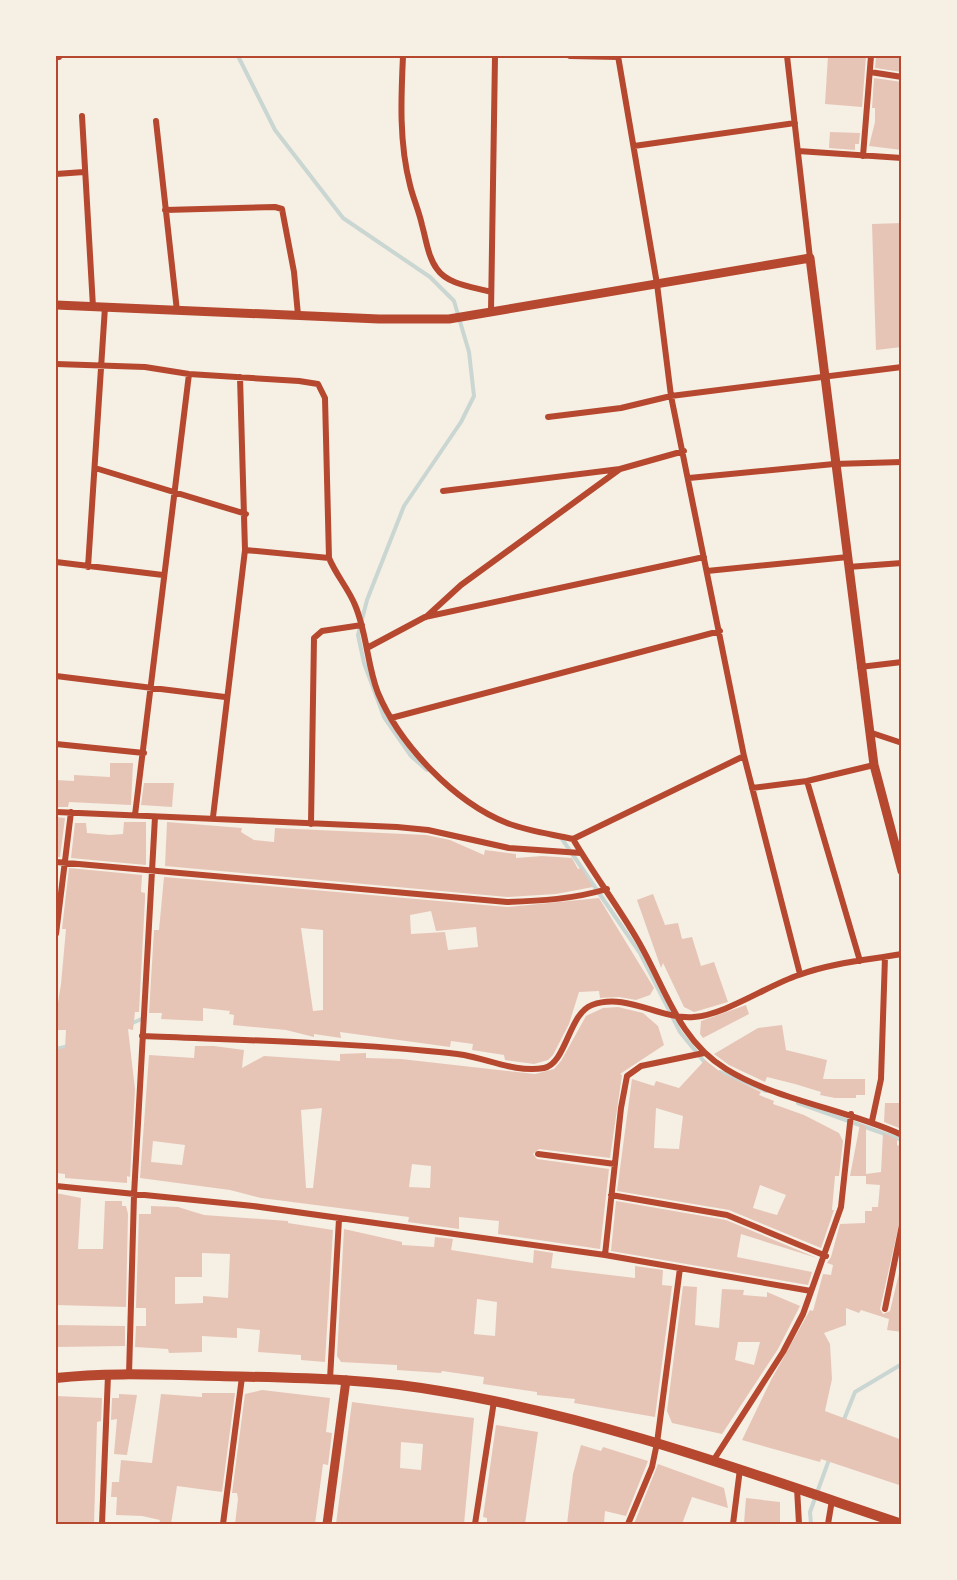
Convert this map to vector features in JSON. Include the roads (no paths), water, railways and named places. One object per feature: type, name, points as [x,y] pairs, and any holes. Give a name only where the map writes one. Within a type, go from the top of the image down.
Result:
[{"type":"main road","points":[[56,1374],[76,1376]]},
{"type":"main road","points":[[56,1378],[108,1375],[330,1379],[437,1390],[494,1401],[657,1443],[901,1522]]},
{"type":"street","points":[[404,56],[400,102],[404,152],[410,184],[431,256],[436,269],[445,277],[456,283],[491,292]]},
{"type":"street","points":[[491,312],[495,56]]},
{"type":"street","points":[[570,56],[618,56],[657,284],[671,396],[684,451],[744,756],[800,974]]},
{"type":"street","points":[[787,56],[834,464],[848,556],[869,732],[874,765],[902,871]]},
{"type":"street","points":[[863,156],[871,56]]},
{"type":"street","points":[[870,72],[902,78]]},
{"type":"street","points":[[82,116],[93,307]]},
{"type":"street","points":[[156,121],[177,311]]},
{"type":"street","points":[[634,146],[795,123]]},
{"type":"street","points":[[798,151],[902,158]]},
{"type":"street","points":[[56,174],[84,172]]},
{"type":"street","points":[[165,210],[269,207],[282,209],[294,272],[298,315]]},
{"type":"street","points":[[56,305],[449,319],[810,258]]},
{"type":"street","points":[[88,567],[105,307]]},
{"type":"street","points":[[56,364],[145,368],[189,374],[311,382],[323,390],[329,558],[335,573],[355,604],[377,691],[412,751],[458,792],[489,814],[516,826],[573,839],[744,756]]},
{"type":"street","points":[[548,417],[621,408],[671,396],[902,367]]},
{"type":"street","points":[[135,815],[189,374]]},
{"type":"street","points":[[213,817],[225,697],[244,550],[246,514],[241,453],[240,377]]},
{"type":"street","points":[[443,491],[620,469],[684,451]]},
{"type":"street","points":[[689,478],[834,464],[902,462]]},
{"type":"street","points":[[94,468],[246,514]]},
{"type":"street","points":[[367,648],[425,617],[460,585],[620,469]]},
{"type":"street","points":[[244,550],[329,558]]},
{"type":"street","points":[[707,571],[848,556]]},
{"type":"street","points":[[425,617],[704,557]]},
{"type":"street","points":[[56,562],[163,575]]},
{"type":"street","points":[[848,567],[902,563]]},
{"type":"street","points":[[310,824],[314,638],[322,631],[362,625]]},
{"type":"street","points":[[391,718],[720,631]]},
{"type":"street","points":[[860,668],[902,662]]},
{"type":"street","points":[[56,676],[225,697]]},
{"type":"street","points":[[869,732],[902,743]]},
{"type":"street","points":[[56,744],[144,753]]},
{"type":"street","points":[[752,788],[807,781],[874,765]]},
{"type":"street","points":[[807,781],[860,961]]},
{"type":"street","points":[[56,812],[154,817],[213,817],[428,830],[509,848],[581,852]]},
{"type":"street","points":[[56,934],[70,812]]},
{"type":"street","points":[[129,1376],[134,1195],[154,817]]},
{"type":"street","points":[[573,839],[637,939],[675,1016],[704,1053],[727,1070],[751,1081],[872,1121],[902,1135]]},
{"type":"street","points":[[56,862],[507,902],[586,895],[606,889]]},
{"type":"street","points":[[142,1036],[365,1045],[463,1054],[525,1069],[542,1068],[550,1067],[577,1018],[590,1005],[612,1002],[634,1004],[675,1016],[694,1017],[714,1012],[800,974],[902,954]]},
{"type":"street","points":[[872,1121],[880,1079],[885,957]]},
{"type":"street","points":[[605,1255],[627,1076],[641,1066],[704,1053]]},
{"type":"street","points":[[713,1461],[783,1352],[803,1314],[826,1256],[841,1207],[851,1114]]},
{"type":"street","points":[[538,1154],[615,1164]]},
{"type":"street","points":[[56,1186],[253,1206],[605,1255],[811,1291]]},
{"type":"street","points":[[611,1196],[727,1215],[826,1256]]},
{"type":"street","points":[[330,1379],[339,1219]]},
{"type":"street","points":[[885,1309],[902,1225]]},
{"type":"street","points":[[628,1524],[652,1467],[657,1443],[680,1268]]},
{"type":"street","points":[[102,1524],[108,1375]]},
{"type":"street","points":[[223,1524],[242,1377]]},
{"type":"street","points":[[327,1524],[346,1380]]},
{"type":"street","points":[[475,1524],[494,1401]]},
{"type":"street","points":[[733,1524],[740,1469]]},
{"type":"street","points":[[797,1488],[799,1524]]},
{"type":"street","points":[[828,1524],[829,1499]]},
{"type":"waterway","points":[[238,56],[275,130],[343,218],[430,277],[454,301],[469,352],[474,396],[461,422],[404,506],[367,600],[358,635],[364,663],[384,717],[411,756],[427,770]]},
{"type":"waterway","points":[[562,839],[640,953],[680,1032],[706,1064]]},
{"type":"waterway","points":[[130,1024],[144,1018]]},
{"type":"waterway","points":[[56,1049],[69,1046]]},
{"type":"waterway","points":[[720,1072],[766,1091]]},
{"type":"waterway","points":[[798,1103],[902,1140]]},
{"type":"waterway","points":[[843,1422],[855,1392],[902,1364]]},
{"type":"waterway","points":[[811,1524],[810,1512],[830,1457]]}]
